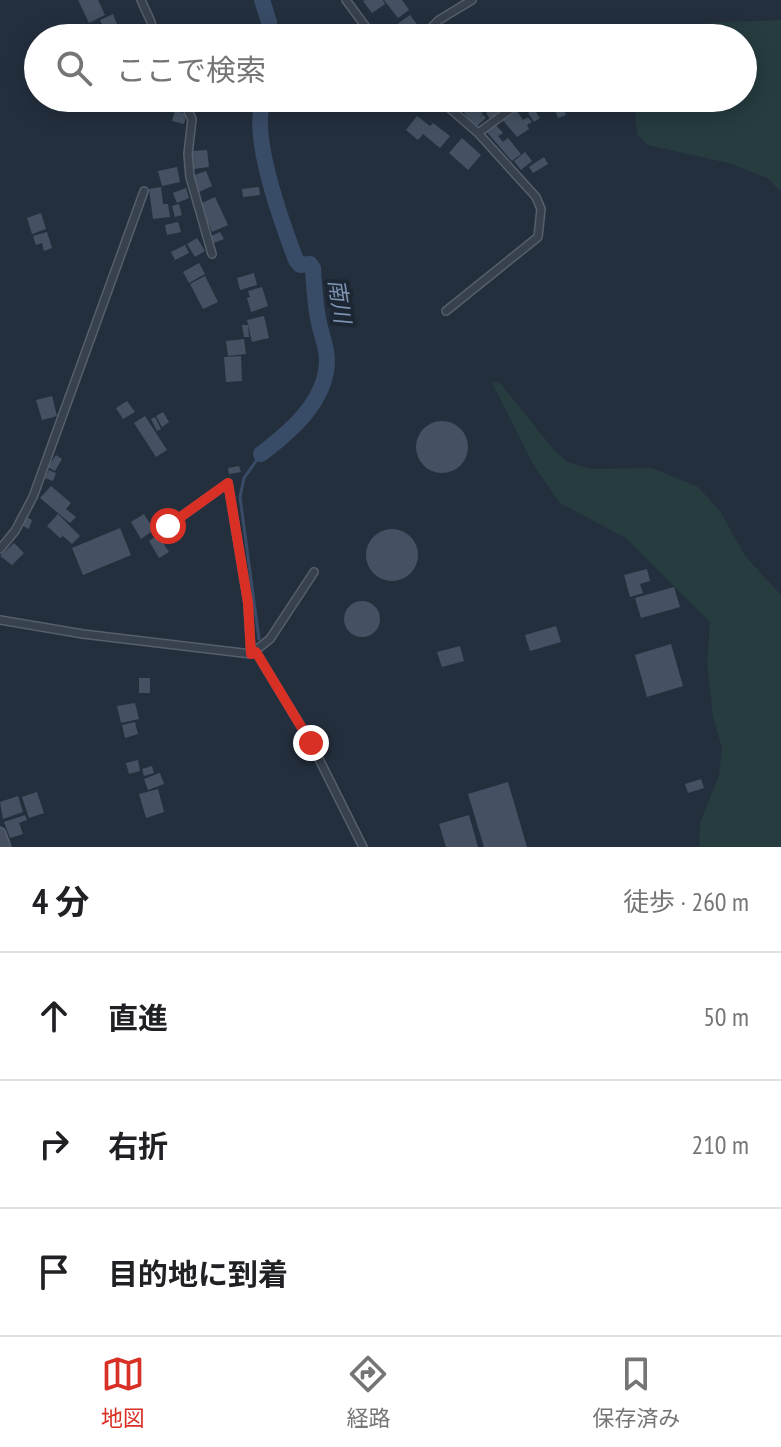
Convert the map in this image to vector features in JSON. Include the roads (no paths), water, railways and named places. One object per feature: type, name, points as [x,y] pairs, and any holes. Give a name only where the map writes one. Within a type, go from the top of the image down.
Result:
[{"type":"street","points":[[141,0],[151,24]]},
{"type":"street","points":[[346,0],[364,24]]},
{"type":"street","points":[[435,24],[472,0]]},
{"type":"street","points":[[189,112],[192,119],[188,154],[190,177],[212,254]]},
{"type":"street","points":[[446,311],[538,237],[541,209],[536,197],[478,133],[454,112]]},
{"type":"street","points":[[478,133],[507,112]]},
{"type":"street","points":[[0,549],[15,531],[33,497],[144,191]]},
{"type":"street","points":[[168,526],[228,483],[254,653],[311,743],[363,847]]},
{"type":"street","points":[[0,620],[83,634],[254,653],[270,639],[314,572]]},
{"type":"street","points":[[0,833],[5,847]]},
{"type":"waterway","name":"南川","points":[[262,0],[269,22]]},
{"type":"waterway","name":"南川","points":[[261,112],[263,154],[283,225],[296,260],[300,265],[310,264],[313,268],[317,312],[327,360],[321,389],[314,402],[284,436],[261,454]]},
{"type":"waterway","points":[[259,639],[240,497],[244,478],[261,454]]}]
